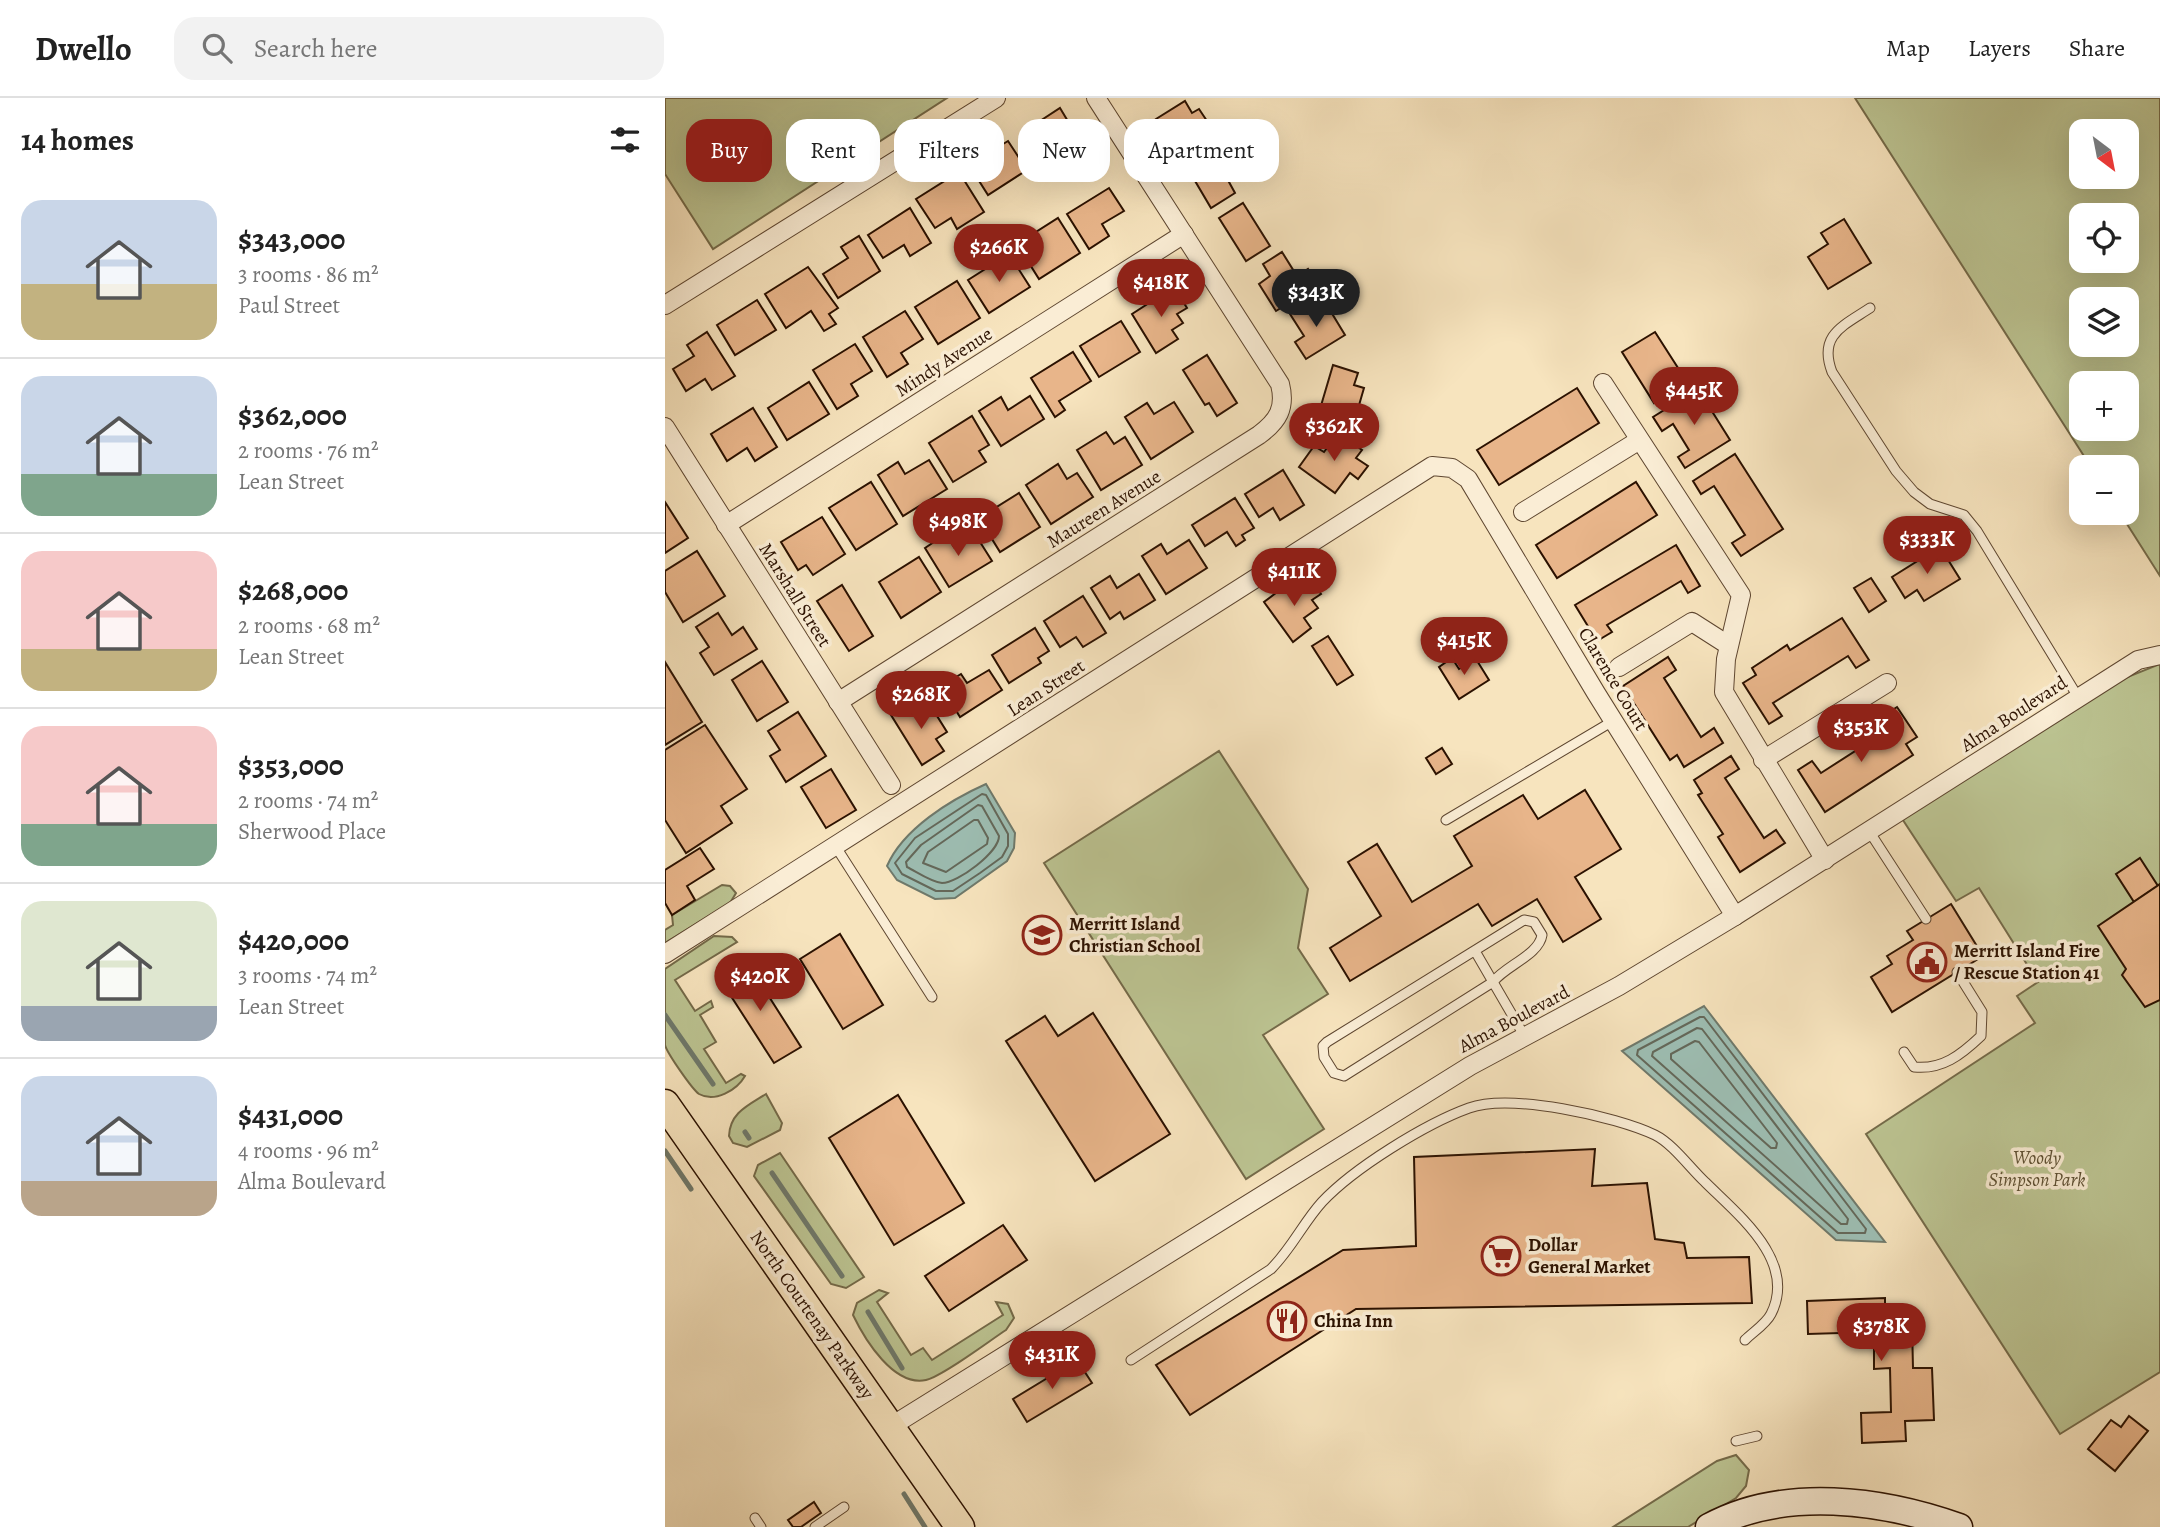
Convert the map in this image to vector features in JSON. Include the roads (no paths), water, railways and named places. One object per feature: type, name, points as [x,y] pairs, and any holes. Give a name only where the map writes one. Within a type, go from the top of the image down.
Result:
[{"type":"main road","name":"North Courtenay Parkway","points":[[665,1104],[960,1527]]},
{"type":"street","points":[[665,305],[996,98]]},
{"type":"street","points":[[1097,98],[1184,234]]},
{"type":"street","name":"Maureen Avenue","points":[[838,702],[1271,426],[1281,412],[1283,398],[1280,384],[1184,234]]},
{"type":"street","name":"Mindy Avenue","points":[[726,525],[1184,234]]},
{"type":"street","points":[[1603,383],[1741,595],[1728,645],[1724,692],[1825,860]]},
{"type":"street","name":"Marshall Street","points":[[665,428],[891,785]]},
{"type":"street","points":[[1523,512],[1639,441]]},
{"type":"street","name":"Lean Street","points":[[665,954],[1432,466],[1452,468]]},
{"type":"street","name":"Clarence Court","points":[[1452,468],[1468,479],[1735,916]]},
{"type":"street","points":[[1619,667],[1692,622],[1728,645]]},
{"type":"street","name":"Alma Boulevard","points":[[890,1427],[1470,1066],[1619,986],[1825,860],[2138,660],[2160,655]]},
{"type":"street","points":[[1763,760],[1887,683]]},
{"type":"street","points":[[1709,1527],[1723,1519],[1777,1506],[1836,1501],[1923,1514],[1959,1527]]},
{"type":"lane","points":[[1870,308],[1837,329],[1830,340],[1826,357],[1832,372],[1896,471],[1914,492],[1930,504],[1963,515],[1977,531],[2078,697]]},
{"type":"lane","points":[[1446,820],[1613,720]]},
{"type":"lane","points":[[1869,831],[1926,919]]},
{"type":"lane","points":[[836,847],[932,997]]},
{"type":"lane","points":[[1531,919],[1542,935],[1541,942],[1499,973],[1493,982],[1344,1076],[1334,1073],[1324,1057],[1323,1046],[1327,1042],[1475,951],[1524,920],[1531,919]]},
{"type":"lane","points":[[1475,951],[1524,1037]]},
{"type":"lane","points":[[1903,1052],[1914,1067],[1927,1068],[1949,1062],[1982,1036],[1982,1012],[1957,972]]},
{"type":"lane","points":[[1131,1360],[1271,1269],[1290,1250],[1320,1204],[1351,1177],[1419,1131],[1471,1107],[1508,1103],[1607,1116],[1658,1136],[1744,1220],[1762,1240],[1775,1268],[1776,1300],[1770,1317],[1745,1340]]},
{"type":"lane","points":[[1736,1441],[1757,1436]]},
{"type":"lane","points":[[815,1527],[844,1507]]},
{"type":"lane","points":[[755,1518],[761,1527]]},
{"type":"water","points":[[986,784],[1015,833],[1014,848],[1007,861],[955,898],[935,899],[897,880],[887,866],[904,840],[943,807]]},
{"type":"water","points":[[1704,1006],[1885,1242],[1836,1240],[1622,1051]]},
{"type":"waterway","points":[[665,1015],[713,1084]]},
{"type":"waterway","points":[[745,1132],[749,1138]]},
{"type":"waterway","points":[[665,1151],[691,1189]]},
{"type":"waterway","points":[[772,1173],[842,1276]]},
{"type":"waterway","points":[[868,1312],[902,1368]]},
{"type":"waterway","points":[[904,1494],[925,1527]]},
{"type":"place","name":"Merritt Island Christian School","points":[[1042,935]]},
{"type":"place","name":"Merritt Island Fire / Rescue Station 41","points":[[1927,962]]},
{"type":"place","name":"Dollar General Market","points":[[1501,1256]]},
{"type":"place","name":"China Inn","points":[[1287,1321]]},
{"type":"park label","name":"Woody Simpson Park","points":[[2037,1169]]}]
